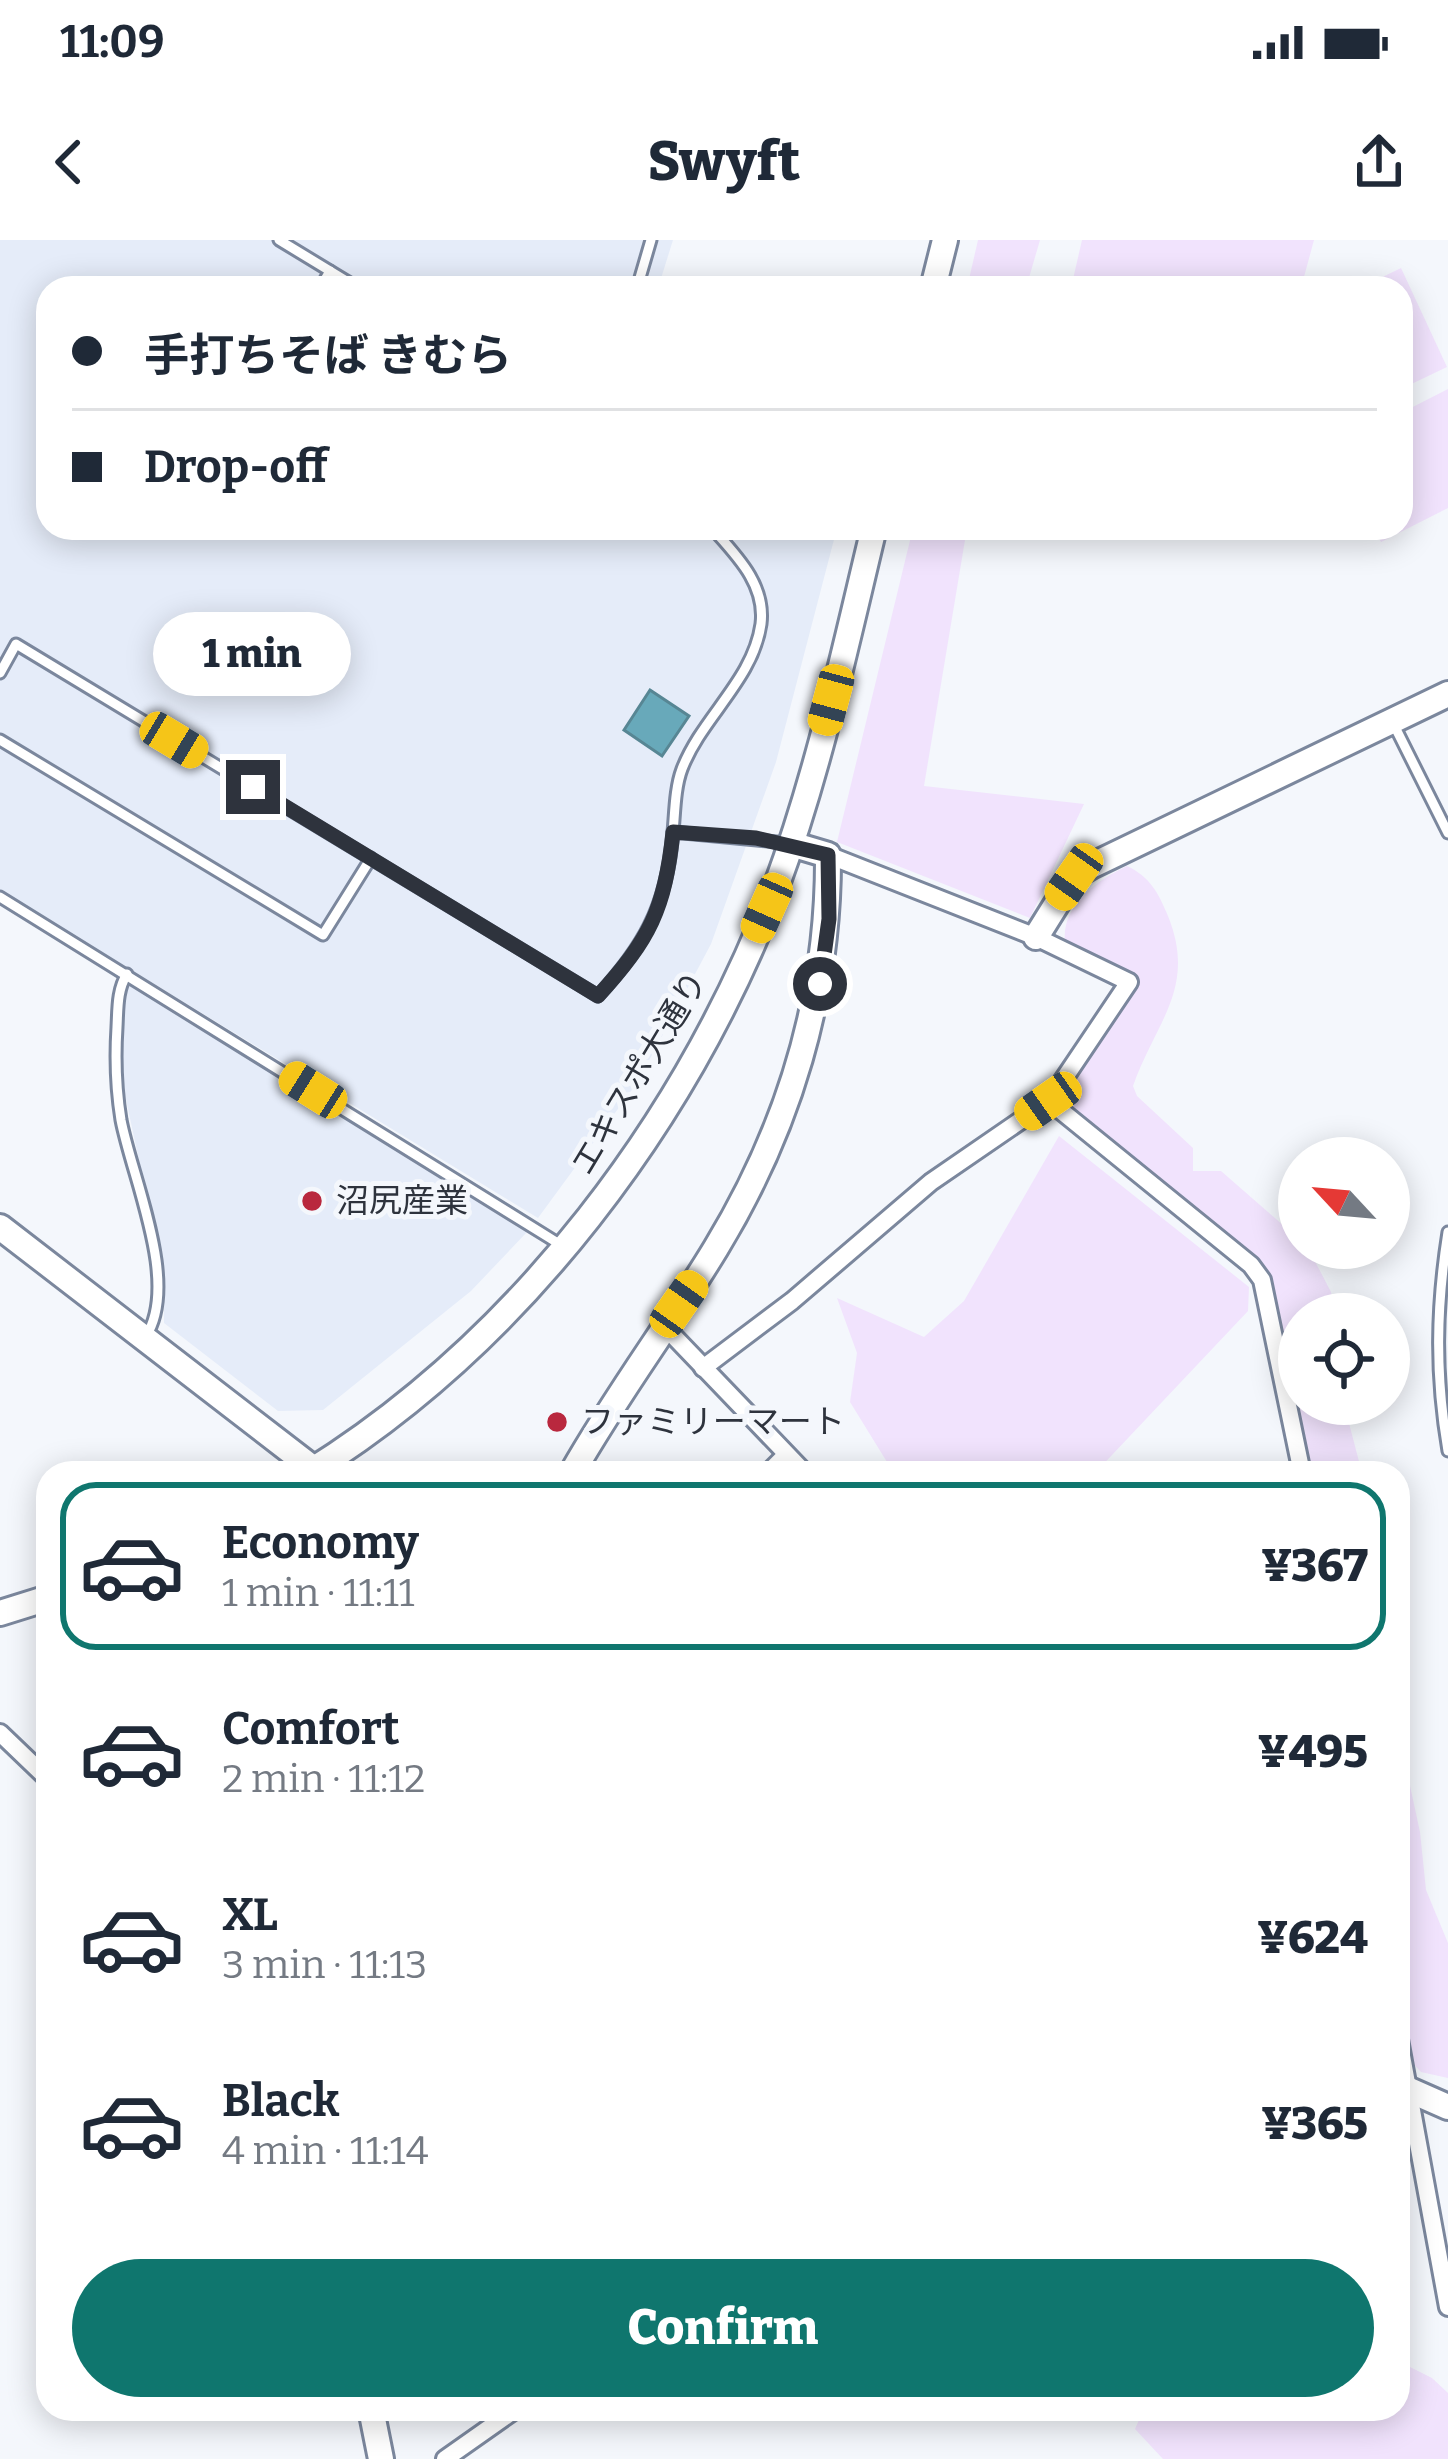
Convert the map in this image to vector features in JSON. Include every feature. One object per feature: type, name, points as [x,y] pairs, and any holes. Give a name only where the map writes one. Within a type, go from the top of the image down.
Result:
[{"type":"street","points":[[936,276],[945,240]]},
{"type":"street","name":"エキスポ大通り","points":[[329,1461],[453,1361],[563,1247],[638,1150],[688,1071],[727,998],[791,844],[871,540]]},
{"type":"street","points":[[1036,937],[1074,877],[1448,694]]},
{"type":"street","points":[[703,1368],[931,1182],[1048,1101],[1129,982],[1036,937],[791,844]]},
{"type":"street","points":[[580,1461],[744,1199],[787,1101],[820,984],[829,919],[828,855]]},
{"type":"street","points":[[1048,1101],[1251,1264],[1262,1280],[1300,1461]]},
{"type":"street","points":[[0,1227],[300,1461]]},
{"type":"street","points":[[664,1326],[792,1461]]},
{"type":"street","points":[[780,1461],[786,1455]]},
{"type":"street","points":[[0,1613],[36,1602]]},
{"type":"street","points":[[0,1732],[36,1767]]},
{"type":"street","points":[[1410,2091],[1448,2108]]},
{"type":"street","points":[[1410,2122],[1448,2307]]},
{"type":"street","points":[[373,2421],[381,2459]]},
{"type":"street","points":[[445,2459],[498,2421]]},
{"type":"lane","points":[[279,240],[338,276]]},
{"type":"lane","points":[[641,276],[651,240]]},
{"type":"lane","points":[[327,276],[330,271]]},
{"type":"lane","points":[[0,673],[16,644],[598,996],[637,953],[656,920],[667,891],[680,772],[744,671],[762,621],[751,575],[722,540]]},
{"type":"lane","points":[[1392,721],[1448,833]]},
{"type":"lane","points":[[0,740],[322,935],[371,859]]},
{"type":"lane","points":[[673,832],[791,844]]},
{"type":"lane","points":[[0,898],[563,1247]]},
{"type":"lane","points":[[128,974],[120,986],[114,1063],[121,1121],[158,1276],[157,1317],[145,1337]]},
{"type":"lane","points":[[1448,1232],[1436,1337],[1436,1381],[1448,1451]]},
{"type":"shaded area","points":[[0,240],[673,240],[662,276],[36,276],[36,540],[834,540],[776,762],[711,944],[637,1083],[538,1218],[0,890]]},
{"type":"shaded area","points":[[978,240],[1040,240],[1030,276],[970,276]]},
{"type":"shaded area","points":[[1082,240],[1314,240],[1304,276],[1074,276]]},
{"type":"shaded area","points":[[1413,294],[1447,367],[1413,383]]},
{"type":"shaded area","points":[[1448,389],[1448,508],[1413,526],[1413,407]]},
{"type":"shaded area","points":[[910,540],[965,540],[924,786],[1084,804],[1030,918],[837,842]]},
{"type":"shaded area","points":[[1127,866],[1147,880],[1161,900],[1176,941],[1176,984],[1133,1086],[1137,1096],[1193,1148],[1193,1171],[1221,1171],[1278,1221],[1278,1269],[1319,1269],[1331,1293],[1278,1293],[1278,1324],[1269,1279],[1064,1105],[1063,1095],[1139,979],[1065,943],[1069,917],[1083,896]]},
{"type":"shaded area","points":[[133,983],[527,1232],[471,1291],[323,1410],[278,1411],[164,1323],[164,1277],[119,1067],[124,988]]},
{"type":"shaded area","points":[[1059,1136],[1249,1287],[1248,1311],[1106,1461],[886,1461],[850,1402],[857,1353],[837,1298],[924,1337],[964,1301]]},
{"type":"shaded area","points":[[1298,1425],[1349,1425],[1359,1461],[1306,1461]]},
{"type":"shaded area","points":[[1410,1786],[1426,1890],[1448,1943],[1448,2078],[1421,2072],[1410,2060]]},
{"type":"shaded area","points":[[1410,2367],[1448,2393],[1448,2459],[1163,2459],[1135,2429],[1139,2421],[1410,2421]]},
{"type":"water","points":[[650,690],[689,716],[662,756],[624,730]]},
{"type":"place","name":"沼尻産業","points":[[312,1201]]},
{"type":"place","name":"ファミリーマート","points":[[557,1422]]},
{"type":"route","points":[[253,787],[598,996],[637,953],[656,920],[667,891],[673,832],[756,838],[828,855],[829,919],[820,984]]}]
